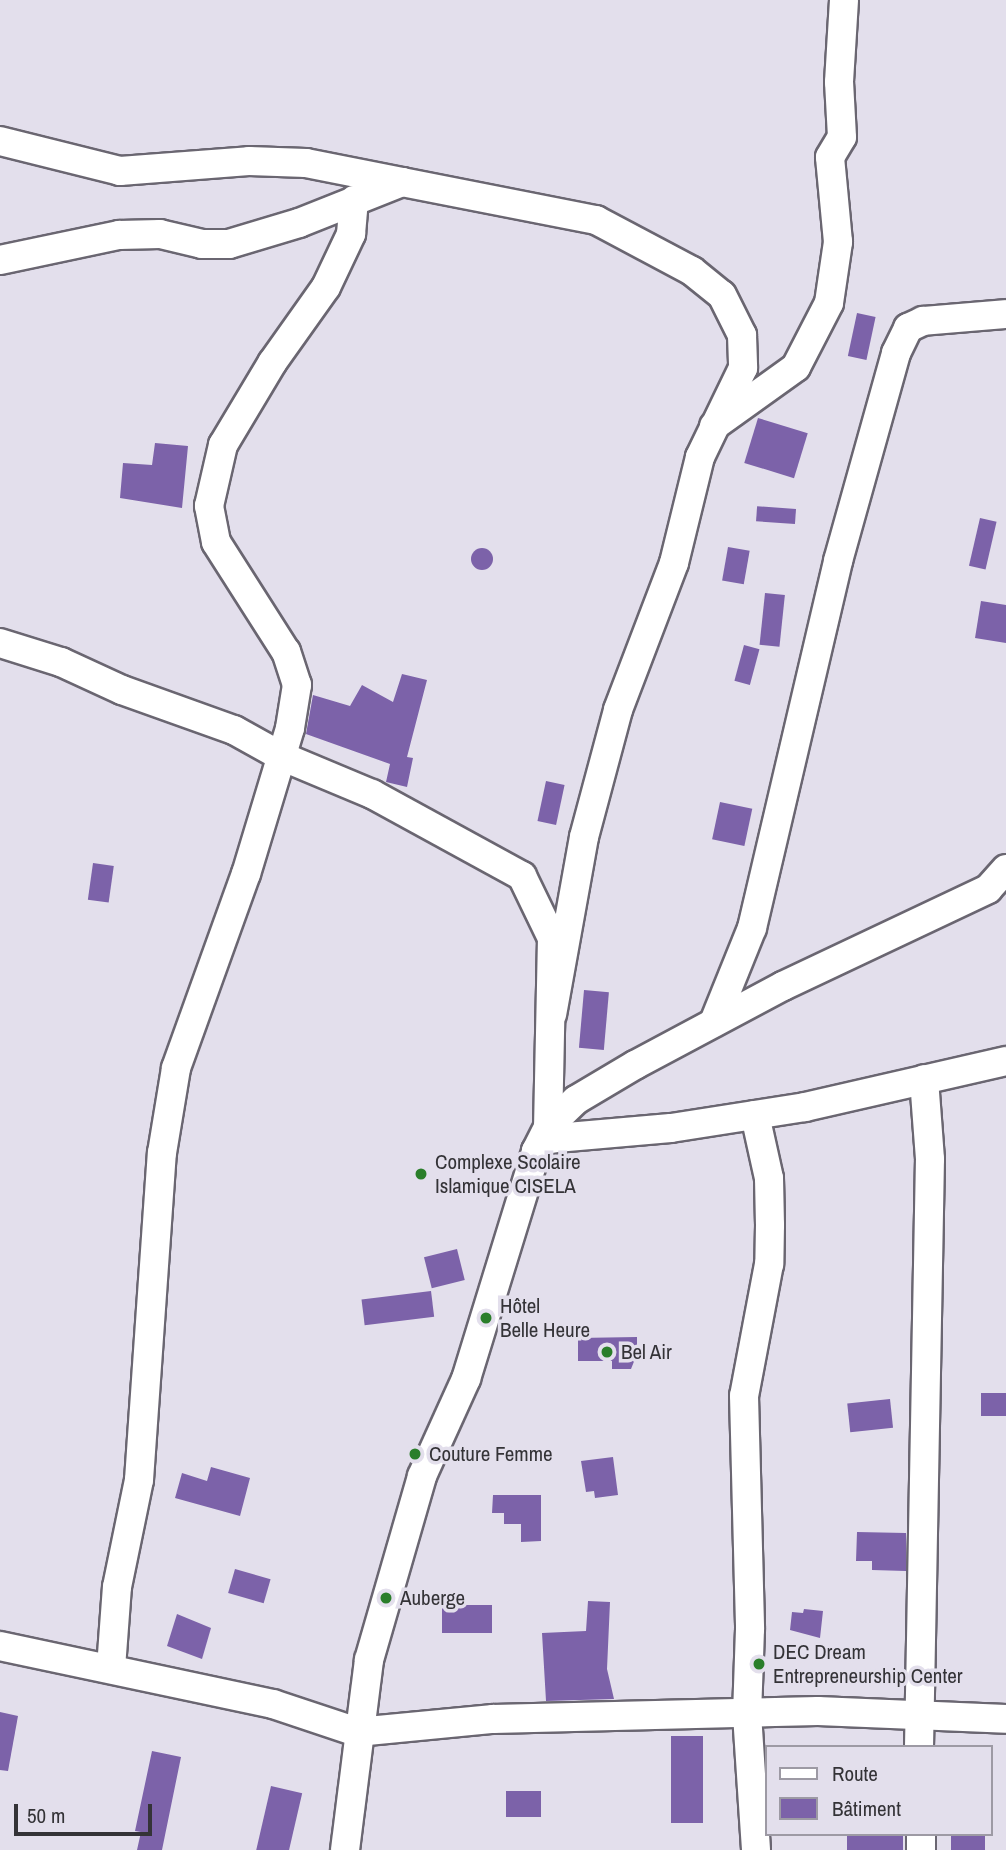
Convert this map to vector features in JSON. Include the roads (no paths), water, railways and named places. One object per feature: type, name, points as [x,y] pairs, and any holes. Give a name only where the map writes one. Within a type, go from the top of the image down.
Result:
[{"type":"street","points":[[714,426],[796,367],[829,303],[838,242],[830,158],[842,137],[839,69],[844,0]]},
{"type":"street","points":[[0,141],[120,171],[248,161],[295,162],[571,212],[596,220],[692,271],[722,295],[733,312],[745,352],[743,368],[714,426],[690,491],[674,564],[618,710],[599,773],[552,1014]]},
{"type":"street","points":[[0,260],[119,235],[160,234],[202,244],[229,244],[402,182]]},
{"type":"street","points":[[111,1668],[117,1587],[139,1480],[162,1153],[176,1069],[229,927],[295,701],[295,670],[216,541],[209,506],[223,445],[272,363],[326,287],[351,234],[354,200]]},
{"type":"street","points":[[713,1022],[752,928],[838,561],[896,354],[908,328],[923,321],[1006,314]]},
{"type":"street","points":[[0,643],[176,706],[281,756],[372,794],[522,876],[552,938],[552,1014],[542,1139],[466,1380],[422,1476],[369,1660],[357,1732],[345,1850]]},
{"type":"street","points":[[542,1139],[576,1100],[713,1022],[1000,880]]},
{"type":"street","points":[[542,1139],[755,1115],[873,1094],[924,1079],[1006,1061]]},
{"type":"street","points":[[919,1745],[916,1712],[930,1159],[924,1079]]},
{"type":"street","points":[[755,1115],[769,1178],[769,1251],[744,1396],[750,1629],[747,1714],[756,1850]]},
{"type":"street","points":[[0,1646],[273,1704],[357,1732],[493,1719],[916,1712],[1006,1719]]},
{"type":"place","name":"Complexe Scolaire Islamique CISELA","points":[[421,1174]]},
{"type":"place","name":"Hôtel Belle Heure","points":[[486,1318]]},
{"type":"place","name":"Bel Air","points":[[607,1352]]},
{"type":"place","name":"Couture Femme","points":[[415,1454]]},
{"type":"place","name":"Auberge","points":[[386,1598]]},
{"type":"place","name":"DEC Dream Entrepreneurship Center","points":[[759,1664]]}]
